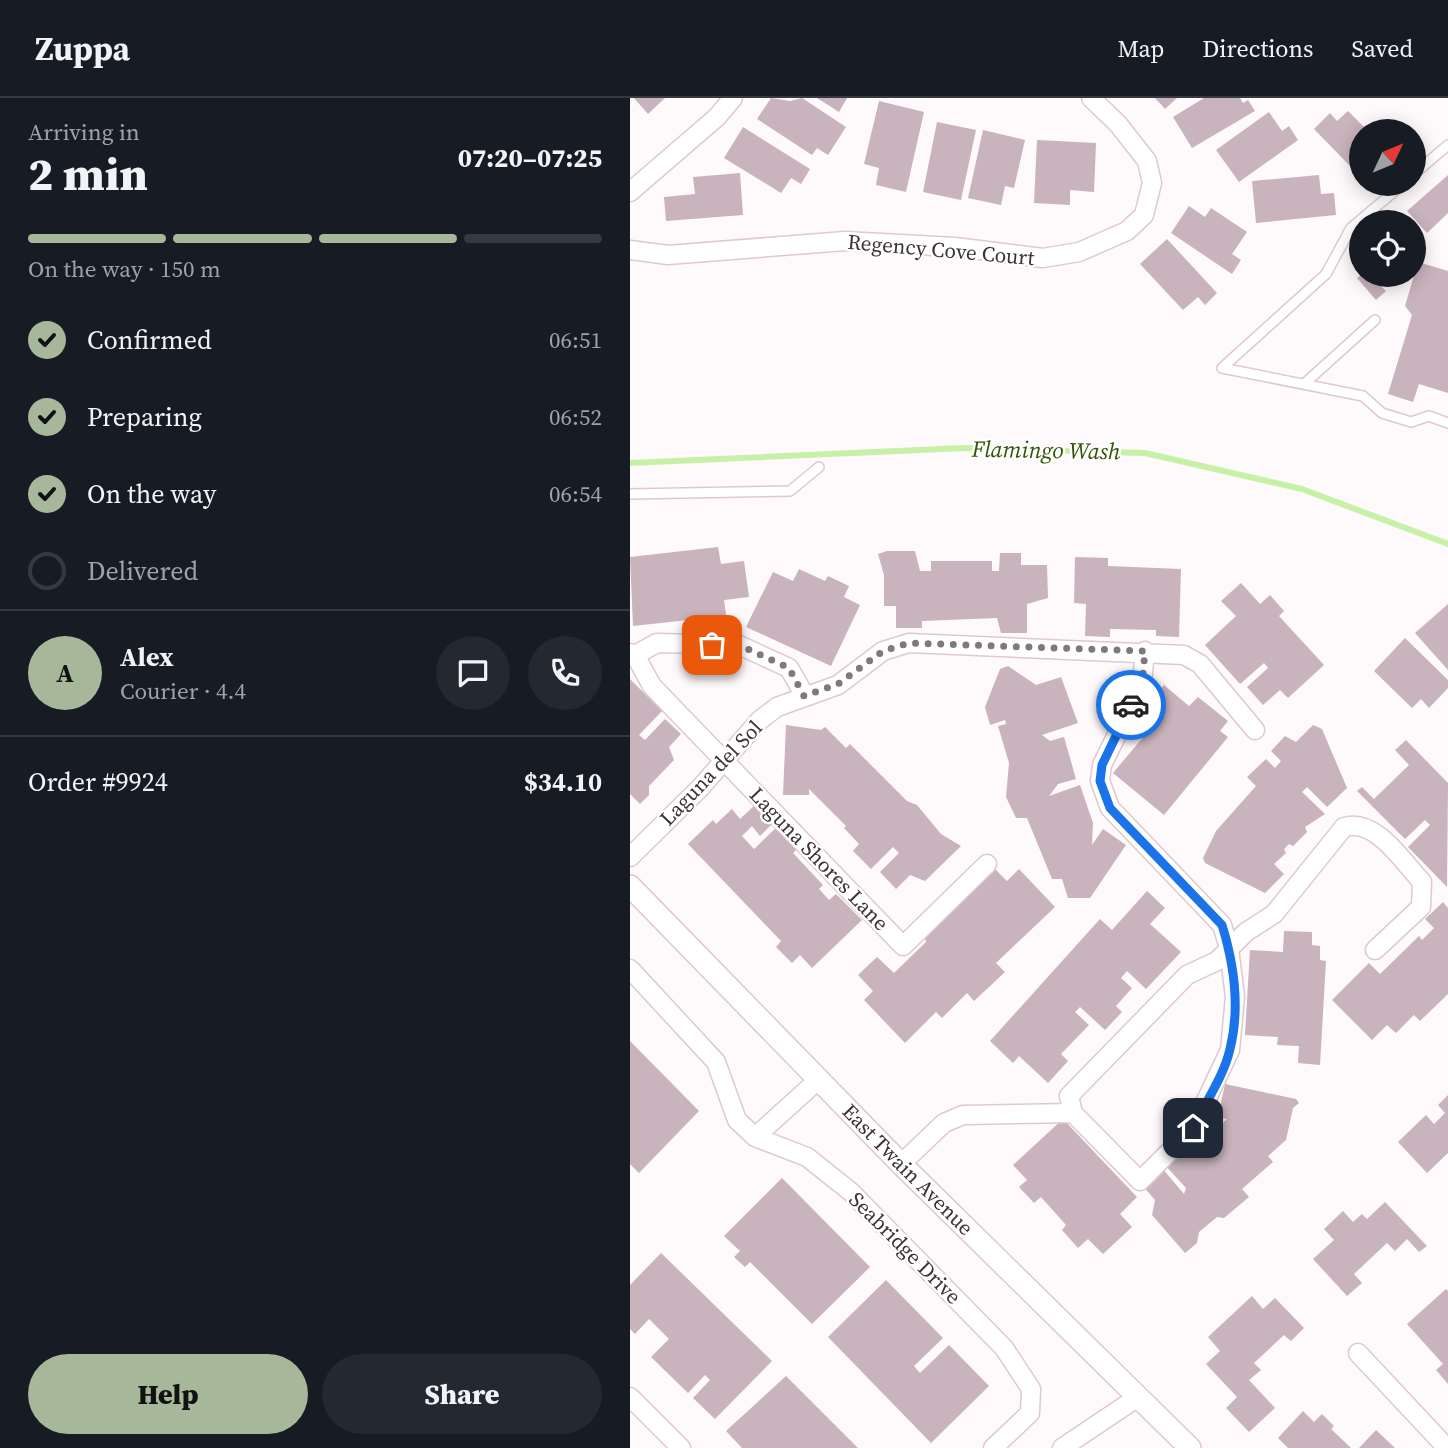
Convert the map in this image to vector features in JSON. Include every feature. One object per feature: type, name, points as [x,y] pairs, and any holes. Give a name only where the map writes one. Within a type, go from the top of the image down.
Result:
[{"type":"street","points":[[630,192],[718,117],[733,98]]},
{"type":"street","name":"Regency Cove Court","points":[[630,250],[668,255],[845,241],[955,247],[1043,258],[1079,252],[1127,231],[1143,215],[1152,183],[1147,161],[1118,124],[1091,98]]},
{"type":"street","points":[[633,654],[657,643],[739,645],[789,668],[804,696]]},
{"type":"street","name":"Laguna del Sol","points":[[630,857],[724,761],[760,720],[777,707],[838,684],[883,651],[909,643],[1145,651],[1184,655],[1200,664],[1255,730]]},
{"type":"street","points":[[1145,651],[1142,684],[1102,765],[1100,781],[1110,808],[1222,925],[1229,948],[1235,997],[1230,1050],[1193,1128],[1140,1181],[1073,1113],[1069,1096],[1187,975],[1217,961],[1229,948],[1246,932],[1274,914],[1344,827],[1355,824],[1371,829],[1422,882],[1421,907],[1375,950]]},
{"type":"street","name":"Laguna Shores Lane","points":[[633,654],[652,686],[903,946],[987,864]]},
{"type":"street","name":"East Twain Avenue","points":[[630,887],[901,1164],[1190,1448]]},
{"type":"street","points":[[630,970],[716,1062],[737,1121],[755,1138],[818,1080]]},
{"type":"street","points":[[901,1164],[944,1123],[963,1115],[1073,1113]]},
{"type":"street","name":"Seabridge Drive","points":[[755,1138],[807,1157],[851,1192],[1004,1348],[1031,1389],[1030,1413],[993,1448]]},
{"type":"street","points":[[1358,1353],[1447,1448]]},
{"type":"street","points":[[630,1397],[681,1448]]},
{"type":"street","points":[[1062,1448],[1138,1397]]},
{"type":"lane","points":[[1426,164],[1448,145]]},
{"type":"lane","points":[[1389,196],[1351,228],[1326,274],[1222,368],[1363,396],[1382,413],[1410,422],[1429,416],[1448,423]]},
{"type":"lane","points":[[1304,384],[1375,320]]},
{"type":"lane","points":[[630,494],[790,491],[819,467]]},
{"type":"building","points":[[634,98],[665,98],[648,114]]},
{"type":"building","points":[[771,98],[790,101],[802,98],[846,127],[828,155],[817,148],[812,155],[757,119]]},
{"type":"building","points":[[817,98],[847,98],[839,112]]},
{"type":"building","points":[[1155,98],[1177,98],[1165,109]]},
{"type":"building","points":[[1204,98],[1240,98],[1243,103],[1248,100],[1255,111],[1192,148],[1173,117]]},
{"type":"building","points":[[879,101],[924,112],[906,192],[876,185],[879,168],[864,164]]},
{"type":"building","points":[[1348,111],[1356,119],[1349,119],[1349,165],[1314,129],[1330,113],[1337,121]]},
{"type":"building","points":[[1269,112],[1282,131],[1289,126],[1298,140],[1239,182],[1216,150]]},
{"type":"building","points":[[937,122],[976,130],[961,200],[923,192]]},
{"type":"building","points":[[743,127],[810,169],[801,184],[791,178],[781,193],[724,158]]},
{"type":"building","points":[[983,130],[1025,140],[1014,188],[1005,186],[1001,205],[968,198]]},
{"type":"building","points":[[1037,140],[1096,143],[1094,192],[1070,190],[1070,205],[1034,203]]},
{"type":"building","points":[[740,173],[743,215],[666,221],[664,197],[695,194],[693,177]]},
{"type":"building","points":[[1319,175],[1321,194],[1334,193],[1336,215],[1256,223],[1252,181]]},
{"type":"building","points":[[1448,175],[1448,213],[1427,233],[1426,210],[1408,210]]},
{"type":"building","points":[[1189,206],[1205,217],[1211,208],[1247,232],[1232,254],[1241,260],[1232,274],[1171,233]]},
{"type":"building","points":[[1167,239],[1217,293],[1205,305],[1198,297],[1183,310],[1140,264]]},
{"type":"building","points":[[1426,264],[1448,271],[1448,393],[1419,384],[1413,402],[1388,394],[1412,315],[1405,306],[1411,287],[1426,287]]},
{"type":"building","points":[[1365,287],[1382,287],[1386,291],[1376,300]]},
{"type":"building","points":[[718,547],[721,564],[744,561],[749,597],[724,600],[728,628],[699,631],[697,619],[633,626],[630,557]]},
{"type":"building","points":[[887,551],[915,551],[920,571],[931,571],[931,561],[992,561],[992,571],[999,571],[1000,553],[1021,553],[1021,565],[1047,565],[1048,598],[1027,604],[1027,633],[1001,633],[997,618],[922,621],[922,628],[896,628],[896,606],[884,606],[884,575],[878,554]]},
{"type":"building","points":[[1075,557],[1108,558],[1108,566],[1181,569],[1179,637],[1156,636],[1156,630],[1110,629],[1110,637],[1085,636],[1086,604],[1074,603]]},
{"type":"building","points":[[799,569],[825,581],[828,576],[849,586],[844,597],[860,605],[831,666],[746,627],[773,572],[793,581]]},
{"type":"building","points":[[1241,583],[1260,604],[1270,595],[1284,611],[1279,616],[1324,665],[1288,698],[1280,690],[1263,705],[1247,687],[1268,668],[1264,663],[1240,684],[1205,645],[1236,616],[1221,601]]},
{"type":"building","points":[[1448,604],[1448,670],[1415,633]]},
{"type":"building","points":[[1405,638],[1448,680],[1448,688],[1429,708],[1421,699],[1412,708],[1374,671]]},
{"type":"building","points":[[1008,666],[1036,685],[1061,677],[1078,723],[1042,735],[1050,741],[1064,737],[1076,779],[1058,784],[1049,796],[1080,785],[1093,823],[1092,845],[1103,829],[1126,845],[1090,898],[1068,898],[1062,879],[1052,879],[1027,818],[1016,818],[1006,797],[1009,763],[998,726],[1006,724],[1005,720],[990,725],[985,707],[1000,669]]},
{"type":"building","points":[[630,679],[662,711],[639,735],[645,740],[665,719],[681,734],[669,747],[674,760],[649,786],[649,795],[640,804],[630,794]]},
{"type":"building","points":[[1164,685],[1189,706],[1198,697],[1228,721],[1220,731],[1228,737],[1164,815],[1113,773],[1160,717],[1147,706]]},
{"type":"building","points":[[786,725],[821,730],[825,727],[846,748],[850,744],[907,801],[917,805],[941,834],[961,846],[925,881],[910,875],[896,889],[880,872],[899,853],[893,847],[871,869],[853,851],[859,844],[844,828],[846,826],[809,789],[809,795],[783,795]]},
{"type":"building","points":[[1313,725],[1322,729],[1347,788],[1327,807],[1307,787],[1302,792],[1325,814],[1305,827],[1307,832],[1293,846],[1289,844],[1284,849],[1286,853],[1274,864],[1284,874],[1265,893],[1205,863],[1203,858],[1216,831],[1256,786],[1247,777],[1266,759],[1275,768],[1281,761],[1271,751],[1285,736],[1296,742]]},
{"type":"building","points":[[1406,740],[1448,783],[1447,887],[1408,847],[1430,825],[1425,820],[1405,839],[1357,791],[1362,787],[1374,799],[1409,765],[1395,750]]},
{"type":"building","points":[[754,806],[772,824],[760,836],[752,826],[742,836],[754,849],[778,826],[799,847],[793,853],[823,885],[819,889],[829,900],[836,894],[862,920],[812,968],[800,955],[792,963],[776,947],[781,941],[688,844],[713,820],[716,824],[732,809],[740,819]]},
{"type":"building","points":[[994,868],[1007,881],[1019,869],[1055,907],[996,963],[1005,972],[974,1001],[967,993],[942,1018],[936,1012],[905,1043],[864,1000],[873,991],[858,975],[877,957],[894,973],[926,942],[924,935]]},
{"type":"building","points":[[1147,891],[1165,908],[1150,924],[1181,952],[1146,989],[1127,971],[1121,978],[1132,988],[1116,1006],[1122,1012],[1105,1030],[1080,1007],[1075,1012],[1089,1025],[1061,1054],[1068,1061],[1048,1083],[1019,1056],[1013,1063],[990,1041],[1100,919],[1112,930]]},
{"type":"building","points":[[1443,902],[1448,908],[1448,994],[1420,1021],[1414,1015],[1396,1033],[1387,1025],[1372,1040],[1332,1000],[1369,963],[1380,974],[1419,936],[1422,940],[1434,928],[1425,919]]},
{"type":"building","points":[[1284,931],[1312,932],[1312,945],[1320,946],[1320,960],[1326,961],[1320,1065],[1298,1063],[1299,1046],[1277,1045],[1278,1037],[1245,1035],[1250,950],[1283,952]]},
{"type":"building","points":[[630,1041],[699,1111],[639,1173],[630,1164]]},
{"type":"building","points":[[1225,1084],[1296,1099],[1299,1103],[1293,1108],[1286,1140],[1268,1156],[1273,1162],[1242,1189],[1249,1197],[1224,1218],[1217,1217],[1199,1232],[1197,1243],[1185,1253],[1152,1215],[1155,1200],[1142,1185],[1162,1168],[1184,1194],[1186,1188],[1164,1164],[1182,1148],[1189,1149],[1205,1136],[1212,1144],[1215,1130],[1227,1119],[1218,1117]]},
{"type":"building","points":[[1448,1095],[1448,1153],[1427,1173],[1398,1142],[1426,1115],[1434,1124],[1445,1113],[1438,1105]]},
{"type":"building","points":[[1063,1119],[1137,1197],[1120,1214],[1132,1227],[1103,1254],[1088,1239],[1078,1248],[1062,1230],[1066,1225],[1041,1197],[1034,1203],[1019,1187],[1027,1180],[1013,1165]]},
{"type":"building","points":[[782,1178],[870,1267],[812,1324],[750,1262],[745,1267],[734,1257],[740,1251],[724,1236]]},
{"type":"building","points":[[1385,1202],[1427,1246],[1419,1252],[1407,1239],[1395,1251],[1387,1243],[1354,1274],[1362,1283],[1347,1296],[1313,1259],[1334,1240],[1324,1229],[1343,1211],[1353,1222],[1362,1214],[1367,1219]]},
{"type":"building","points":[[661,1253],[772,1361],[715,1419],[693,1398],[710,1380],[705,1375],[688,1393],[651,1357],[669,1339],[649,1319],[635,1334],[630,1329],[630,1285]]},
{"type":"building","points":[[886,1280],[943,1338],[914,1366],[920,1373],[949,1345],[989,1386],[931,1443],[828,1337]]},
{"type":"building","points":[[1446,1289],[1448,1384],[1436,1370],[1443,1364],[1407,1324]]},
{"type":"building","points":[[1252,1296],[1263,1309],[1275,1298],[1304,1328],[1291,1341],[1284,1335],[1254,1363],[1261,1370],[1249,1380],[1275,1408],[1249,1432],[1226,1408],[1237,1397],[1206,1364],[1220,1351],[1208,1337]]},
{"type":"building","points":[[786,1376],[858,1448],[742,1448],[726,1431]]},
{"type":"building","points":[[1303,1411],[1314,1422],[1322,1414],[1334,1426],[1331,1429],[1351,1448],[1288,1448],[1278,1438]]},
{"type":"building","points":[[1376,1430],[1395,1448],[1359,1448]]},
{"type":"waterway","name":"Flamingo Wash","points":[[630,463],[965,448],[1145,453],[1302,489],[1448,544]]},
{"type":"way so far","points":[[712,645],[739,645],[789,668],[804,696],[838,684],[883,651],[909,643],[1145,651],[1142,684],[1131,705]]},
{"type":"route","points":[[1131,705],[1102,765],[1100,781],[1110,808],[1222,925],[1229,948],[1235,997],[1230,1050],[1193,1128]]}]
